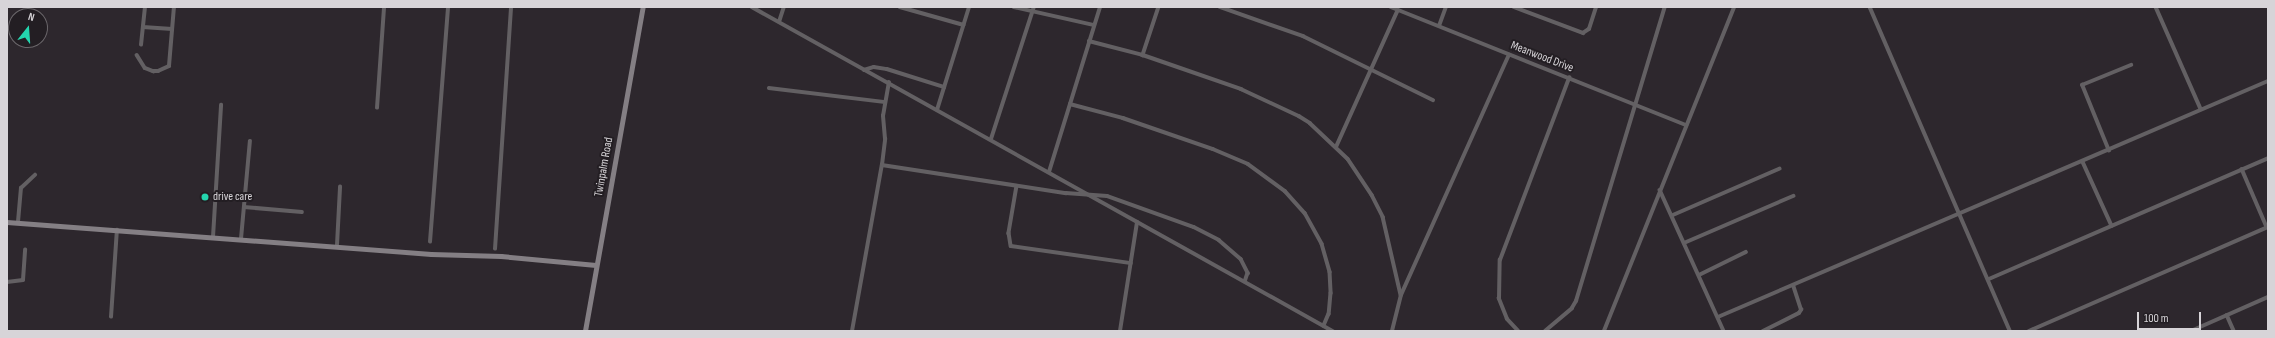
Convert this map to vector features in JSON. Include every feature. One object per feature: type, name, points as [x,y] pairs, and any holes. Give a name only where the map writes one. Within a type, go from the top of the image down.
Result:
[{"type":"main road","name":"Twinpalm Road","points":[[584,331],[643,7]]},
{"type":"main road","points":[[7,222],[337,245],[596,266]]},
{"type":"street","points":[[137,55],[145,68],[158,71],[169,66],[174,7]]},
{"type":"street","points":[[377,108],[384,7]]},
{"type":"street","points":[[430,242],[448,7]]},
{"type":"street","points":[[495,249],[511,7]]},
{"type":"street","points":[[752,7],[864,70],[992,139],[1087,194],[1333,331]]},
{"type":"street","points":[[779,22],[784,7]]},
{"type":"street","points":[[900,7],[964,24]]},
{"type":"street","points":[[937,110],[969,7]]},
{"type":"street","points":[[1014,7],[1094,25]]},
{"type":"street","points":[[992,139],[1034,7]]},
{"type":"street","points":[[1049,172],[1100,7]]},
{"type":"street","points":[[1143,55],[1159,7]]},
{"type":"street","points":[[1220,7],[1303,36],[1433,100]]},
{"type":"street","name":"Meanwood Drive","points":[[1391,7],[1686,125]]},
{"type":"street","points":[[1439,26],[1446,7]]},
{"type":"street","points":[[1514,7],[1583,33],[1589,29],[1596,7]]},
{"type":"street","points":[[1545,331],[1572,308],[1576,300],[1665,7]]},
{"type":"street","points":[[1604,331],[1734,7]]},
{"type":"street","points":[[1870,7],[1989,279],[2010,331]]},
{"type":"street","points":[[2156,7],[2201,110]]},
{"type":"street","points":[[141,45],[145,8]]},
{"type":"street","points":[[1336,147],[1398,10]]},
{"type":"street","points":[[143,27],[172,29]]},
{"type":"street","points":[[1089,41],[1143,55],[1270,101],[1310,123],[1336,147],[1358,173],[1383,217],[1401,295]]},
{"type":"street","points":[[1392,331],[1401,295],[1509,55]]},
{"type":"street","points":[[2109,151],[2082,85],[2131,65]]},
{"type":"street","points":[[864,70],[874,67],[886,69],[944,87]]},
{"type":"street","points":[[1518,331],[1507,320],[1499,298],[1500,260],[1569,78]]},
{"type":"street","points":[[1718,317],[2109,151],[2268,81]]},
{"type":"street","points":[[852,331],[882,165],[885,139],[883,125],[885,102],[889,83]]},
{"type":"street","points":[[769,88],[885,102]]},
{"type":"street","points":[[1070,104],[1123,118],[1219,151],[1264,173],[1286,191],[1305,214],[1322,244],[1330,272],[1331,293],[1329,314],[1324,326]]},
{"type":"street","points":[[213,237],[221,105]]},
{"type":"street","points":[[242,239],[250,141]]},
{"type":"street","points":[[1989,279],[2268,158]]},
{"type":"street","points":[[2083,162],[2112,226]]},
{"type":"street","points":[[882,165],[1017,186],[1107,196],[1194,227],[1213,237],[1241,259],[1247,270],[1245,282]]},
{"type":"street","points":[[1673,215],[1779,168]]},
{"type":"street","points":[[2029,331],[2267,227],[2242,169]]},
{"type":"street","points":[[18,222],[21,188],[34,175]]},
{"type":"street","points":[[1017,186],[1009,233],[1011,246],[1131,263]]},
{"type":"street","points":[[337,245],[340,188]]},
{"type":"street","points":[[1660,190],[1673,215],[1724,331]]},
{"type":"street","points":[[1684,243],[1793,196]]},
{"type":"street","points":[[244,207],[302,212]]},
{"type":"street","points":[[1120,331],[1137,222]]},
{"type":"street","points":[[112,317],[117,230]]},
{"type":"street","points":[[7,282],[23,280],[25,250]]},
{"type":"street","points":[[1699,275],[1746,252]]},
{"type":"street","points":[[1763,331],[1799,313],[1802,310],[1793,286]]},
{"type":"street","points":[[2191,331],[2268,297]]},
{"type":"street","points":[[2227,315],[2234,331]]},
{"type":"place","name":"drive care","points":[[205,197]]}]
